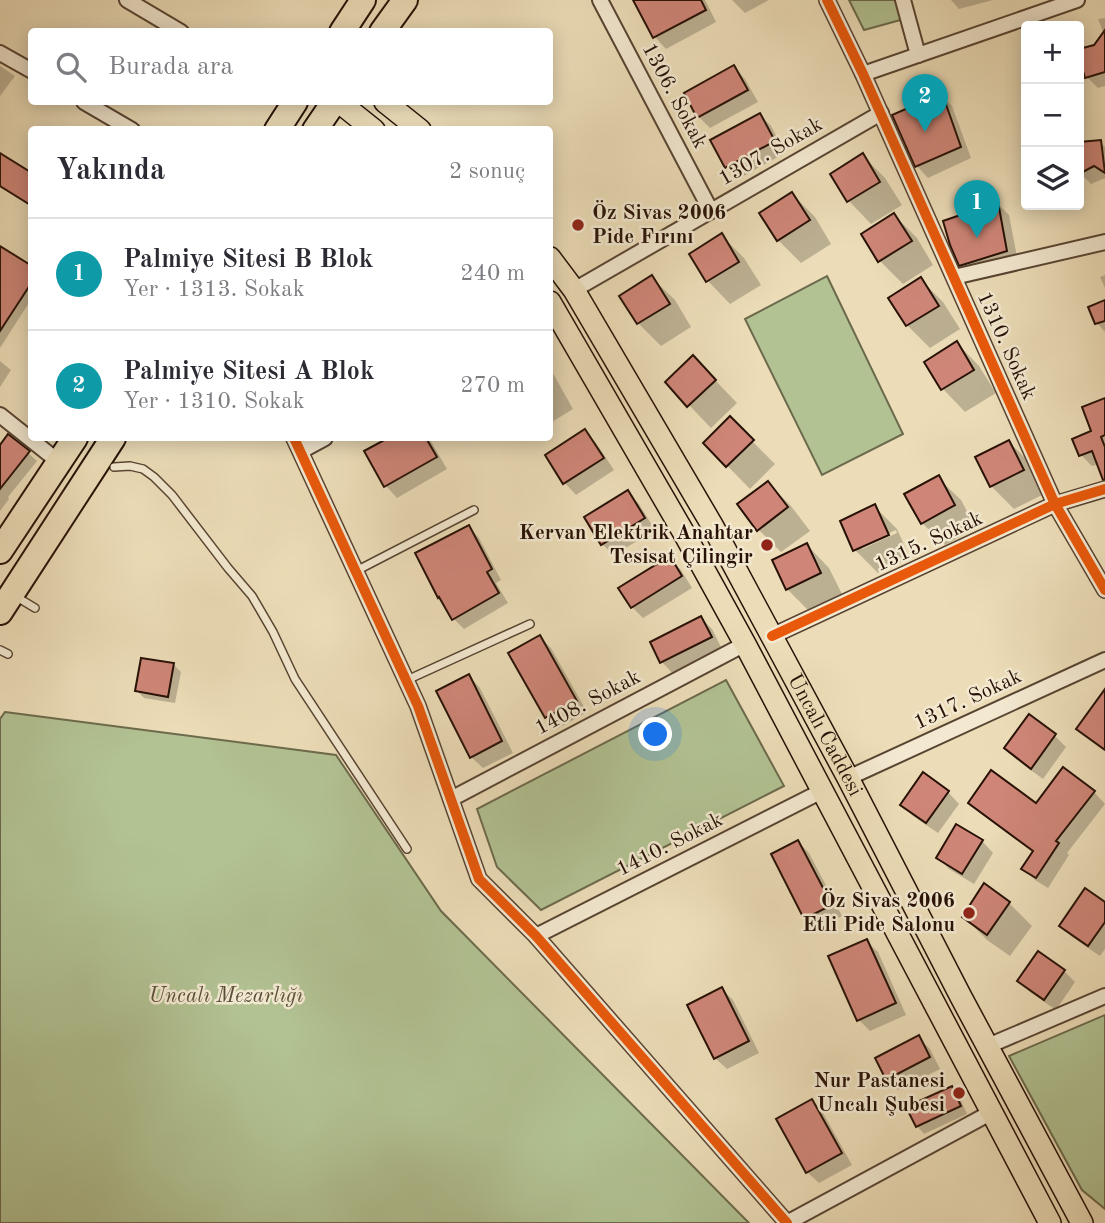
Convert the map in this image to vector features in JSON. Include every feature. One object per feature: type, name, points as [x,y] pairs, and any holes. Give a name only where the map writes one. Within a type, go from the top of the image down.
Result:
[{"type":"highway","points":[[345,28],[363,0]]},
{"type":"highway","points":[[385,28],[405,0]]},
{"type":"highway","points":[[280,126],[293,105]]},
{"type":"highway","points":[[318,126],[335,105]]},
{"type":"highway","points":[[0,551],[73,441]]},
{"type":"highway","points":[[6,603],[111,441]]},
{"type":"main road","points":[[341,105],[369,126]]},
{"type":"main road","points":[[389,105],[415,126]]},
{"type":"main road","name":"Uncalı Caddesi","points":[[553,262],[574,290],[712,525],[1082,1223]]},
{"type":"main road","name":"Uncalı Caddesi","points":[[553,311],[745,644],[1050,1223]]},
{"type":"street","points":[[127,0],[174,28]]},
{"type":"street","name":"1306. Sokak","points":[[600,0],[711,211]]},
{"type":"street","name":"1310. Sokak","points":[[827,0],[881,113],[1055,504],[1105,590]]},
{"type":"street","points":[[903,0],[918,55]]},
{"type":"street","points":[[863,74],[1077,0]]},
{"type":"street","points":[[0,53],[28,69]]},
{"type":"street","points":[[89,105],[125,126]]},
{"type":"street","name":"1307. Sokak","points":[[574,290],[881,113]]},
{"type":"street","points":[[954,277],[1105,242]]},
{"type":"street","points":[[0,415],[28,437]]},
{"type":"street","points":[[33,441],[59,462]]},
{"type":"street","points":[[296,441],[418,706],[479,879],[536,936],[787,1223],[992,1112]]},
{"type":"street","points":[[301,451],[319,441]]},
{"type":"street","name":"1315. Sokak","points":[[772,636],[1055,504],[1105,489]]},
{"type":"street","name":"1408. Sokak","points":[[451,799],[745,644]]},
{"type":"street","name":"1317. Sokak","points":[[848,778],[1105,660]]},
{"type":"street","name":"1410. Sokak","points":[[536,936],[822,792]]},
{"type":"street","points":[[988,1046],[1105,996]]},
{"type":"lane","points":[[114,467],[130,466],[144,470],[154,477],[172,495],[252,596],[295,679],[407,849]]},
{"type":"lane","points":[[356,571],[474,510]]},
{"type":"lane","points":[[6,603],[35,608]]},
{"type":"lane","points":[[407,680],[530,624]]},
{"type":"lane","points":[[0,650],[8,654]]},
{"type":"green space","points":[[849,0],[898,0],[904,19],[864,30]]},
{"type":"green space","points":[[827,276],[903,434],[822,475],[745,319]]},
{"type":"green space","points":[[726,680],[784,786],[541,910],[497,867],[477,809]]},
{"type":"green space","name":"Uncalı Mezarlığı","points":[[5,712],[336,755],[441,911],[749,1223],[0,1223],[0,719]]},
{"type":"green space","points":[[1105,1015],[1105,1209],[1082,1190],[1009,1056]]},
{"type":"building","points":[[633,0],[701,0],[706,10],[653,38]]},
{"type":"building","points":[[1105,30],[1105,72],[1085,78],[1084,48],[1094,45]]},
{"type":"building","points":[[734,65],[748,90],[697,118],[684,93]]},
{"type":"building","points":[[942,93],[961,147],[915,167],[892,115]]},
{"type":"building","points":[[760,113],[775,141],[725,168],[710,140]]},
{"type":"building","points":[[1101,140],[1105,173],[1094,166],[1084,171],[1084,142]]},
{"type":"building","points":[[0,153],[28,170],[28,204],[0,186]]},
{"type":"building","points":[[863,153],[880,182],[847,202],[830,174]]},
{"type":"building","points":[[792,192],[810,220],[777,241],[759,213]]},
{"type":"building","points":[[998,202],[1007,251],[959,266],[943,221]]},
{"type":"building","points":[[894,213],[912,241],[878,262],[861,234]]},
{"type":"building","points":[[722,233],[739,262],[706,282],[689,254]]},
{"type":"building","points":[[0,246],[28,264],[28,288],[0,331]]},
{"type":"building","points":[[652,275],[670,304],[637,324],[619,296]]},
{"type":"building","points":[[921,277],[939,306],[906,326],[888,298]]},
{"type":"building","points":[[1105,300],[1105,321],[1095,324],[1088,307]]},
{"type":"building","points":[[957,341],[974,370],[941,390],[924,362]]},
{"type":"building","points":[[693,355],[716,380],[687,407],[665,382]]},
{"type":"building","points":[[1105,398],[1105,435],[1101,437],[1105,447],[1103,480],[1092,451],[1079,456],[1072,439],[1091,431],[1082,407]]},
{"type":"building","points":[[730,416],[754,440],[726,467],[703,443]]},
{"type":"building","points":[[585,429],[604,458],[563,484],[545,455]]},
{"type":"building","points":[[8,434],[30,451],[0,489],[0,445]]},
{"type":"building","points":[[1009,440],[1024,470],[990,487],[975,457]]},
{"type":"building","points":[[382,441],[428,441],[437,457],[384,487],[364,451]]},
{"type":"building","points":[[939,475],[955,505],[921,524],[904,494]]},
{"type":"building","points":[[768,481],[788,507],[757,531],[737,504]]},
{"type":"building","points":[[628,490],[645,518],[601,545],[584,517]]},
{"type":"building","points":[[875,504],[889,535],[853,551],[840,521]]},
{"type":"building","points":[[469,525],[492,569],[487,572],[499,593],[452,620],[415,553]]},
{"type":"building","points":[[807,543],[821,573],[786,590],[772,560]]},
{"type":"building","points":[[670,556],[682,576],[631,608],[618,588]]},
{"type":"building","points":[[701,616],[712,637],[660,663],[650,642]]},
{"type":"building","points":[[540,635],[577,701],[545,718],[508,653]]},
{"type":"building","points":[[141,658],[174,663],[168,697],[135,691]]},
{"type":"building","points":[[469,674],[502,741],[470,758],[436,691]]},
{"type":"building","points":[[1105,689],[1105,750],[1076,729]]},
{"type":"building","points":[[1029,714],[1056,734],[1031,769],[1004,748]]},
{"type":"building","points":[[1063,767],[1095,791],[1056,841],[1059,843],[1036,878],[1021,869],[1033,851],[968,803],[991,770],[1036,803]]},
{"type":"building","points":[[923,772],[949,791],[926,823],[900,805]]},
{"type":"building","points":[[956,824],[983,840],[962,874],[936,858]]},
{"type":"building","points":[[798,840],[832,905],[804,919],[771,854]]},
{"type":"building","points":[[984,883],[1010,902],[987,935],[962,917]]},
{"type":"building","points":[[1085,888],[1105,902],[1105,922],[1088,946],[1059,926]]},
{"type":"building","points":[[867,939],[896,1003],[857,1021],[828,956]]},
{"type":"building","points":[[1038,951],[1065,970],[1044,1000],[1017,981]]},
{"type":"building","points":[[722,987],[749,1041],[714,1059],[687,1005]]},
{"type":"building","points":[[919,1035],[930,1057],[886,1080],[875,1058]]},
{"type":"building","points":[[952,1086],[961,1106],[916,1127],[906,1107]]},
{"type":"building","points":[[812,1099],[842,1153],[806,1173],[776,1119]]},
{"type":"cycle path","points":[[827,0],[863,74],[1055,504],[1105,590]]},
{"type":"cycle path","points":[[295,441],[418,706],[479,879],[536,936],[787,1223]]},
{"type":"cycle path","points":[[772,636],[1055,504],[1105,489]]},
{"type":"place","name":"Palmiye Sitesi A Blok","points":[[925,132]]},
{"type":"place","name":"Öz Sivas 2006 Pide Fırını","points":[[578,225]]},
{"type":"place","name":"Palmiye Sitesi B Blok","points":[[977,238]]},
{"type":"place","name":"Kervan Elektrik Anahtar Tesisat Çilingir","points":[[767,545]]},
{"type":"place","name":"Öz Sivas 2006 Etli Pide Salonu","points":[[969,913]]},
{"type":"place","name":"Nur Pastanesi Uncalı Şubesi","points":[[959,1093]]}]
